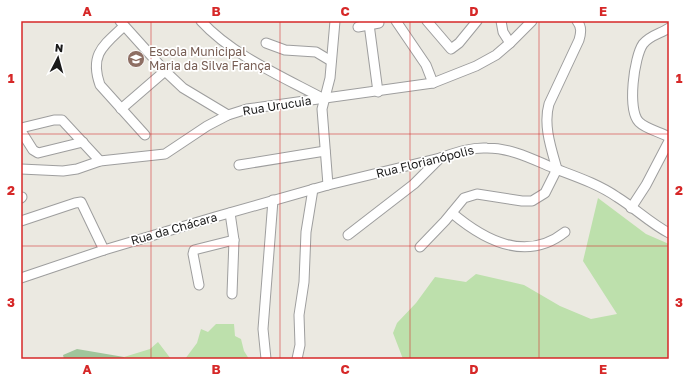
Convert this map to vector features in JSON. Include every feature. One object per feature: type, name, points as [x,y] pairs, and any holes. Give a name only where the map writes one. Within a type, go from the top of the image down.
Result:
[{"type":"street","points":[[201,21],[214,36],[324,99]]},
{"type":"street","points":[[328,185],[322,109],[330,78],[335,21]]},
{"type":"street","points":[[396,21],[426,65],[433,83]]},
{"type":"street","points":[[427,21],[450,49],[462,40],[473,22]]},
{"type":"street","points":[[501,21],[502,29],[510,43]]},
{"type":"street","name":"Rua Urucuia","points":[[21,169],[63,171],[77,169],[100,161],[164,154],[207,126],[228,115],[247,109],[378,92],[433,83],[476,66],[496,55],[532,21]]},
{"type":"street","points":[[420,247],[452,213],[460,202],[470,196],[498,196],[522,201],[538,198],[550,186],[557,169],[547,128],[546,115],[548,104],[579,40],[581,33],[580,25],[577,21]]},
{"type":"street","points":[[145,135],[100,85],[96,64],[98,54],[102,46],[122,23],[165,71],[183,88],[228,115]]},
{"type":"street","points":[[358,27],[378,23]]},
{"type":"street","points":[[369,24],[378,92]]},
{"type":"street","points":[[669,28],[655,34],[642,45],[632,92],[632,106],[637,121],[669,137]]},
{"type":"street","points":[[266,43],[285,50],[316,52],[331,61]]},
{"type":"street","points":[[121,109],[165,71]]},
{"type":"street","points":[[83,142],[38,153],[33,150],[21,129],[58,119],[66,124],[83,142],[100,161]]},
{"type":"street","points":[[631,208],[646,185],[669,141]]},
{"type":"street","name":"Rua Florianópolis","points":[[328,185],[467,150],[486,148],[502,149],[527,156],[589,181],[618,197],[631,208],[668,230]]},
{"type":"street","points":[[239,165],[325,151]]},
{"type":"street","points":[[348,235],[414,184],[440,158]]},
{"type":"street","name":"Rua da Chácara","points":[[21,278],[104,250],[328,185]]},
{"type":"street","points":[[297,359],[300,345],[299,315],[304,282],[306,232],[313,189]]},
{"type":"street","points":[[266,359],[263,329],[273,200]]},
{"type":"street","points":[[21,222],[81,202],[104,250]]},
{"type":"street","points":[[230,213],[234,240],[232,294]]},
{"type":"street","points":[[452,213],[477,232],[496,242],[508,245],[526,247],[545,244],[565,232]]},
{"type":"street","points":[[199,285],[193,252],[234,240]]},
{"type":"green space","points":[[598,198],[646,234],[669,244],[669,359],[403,359],[393,333],[397,323],[416,303],[435,277],[466,282],[476,274],[524,285],[560,306],[591,319],[617,314],[583,261]]},
{"type":"green space","points":[[216,324],[234,324],[235,336],[241,339],[244,351],[249,359],[185,359],[197,343],[201,329],[208,332]]},
{"type":"green space","points":[[158,342],[171,359],[126,359],[124,357],[150,349]]},
{"type":"green space","points":[[77,349],[124,357],[126,359],[64,359],[63,355]]},
{"type":"place","name":"Escola Municipal Maria da Silva França","points":[[136,59]]}]
